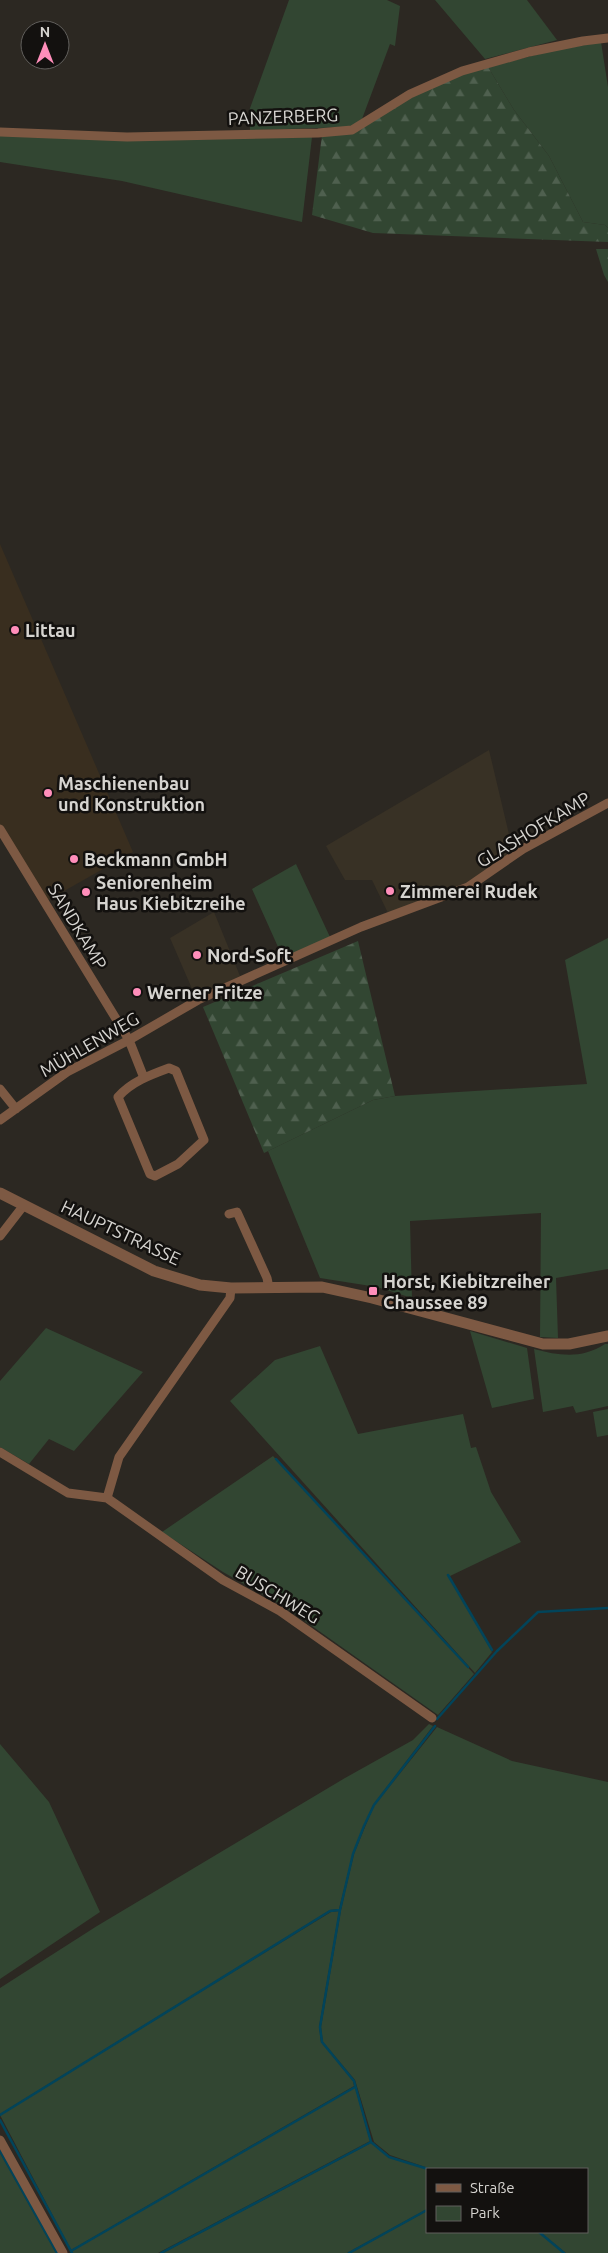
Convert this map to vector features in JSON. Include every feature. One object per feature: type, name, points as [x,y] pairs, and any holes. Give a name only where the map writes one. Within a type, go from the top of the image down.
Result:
[{"type":"street","name":"PANZERBERG","points":[[0,132],[127,137],[318,133],[352,130],[410,94],[462,71],[529,52],[608,38]]},
{"type":"street","name":"GLASHOFKAMP","points":[[198,1000],[369,924],[468,887],[523,849],[608,803]]},
{"type":"street","name":"SANDKAMP","points":[[0,828],[129,1040],[144,1078]]},
{"type":"street","name":"MÜHLENWEG","points":[[0,1120],[67,1072],[129,1040],[198,1000]]},
{"type":"street","points":[[169,1068],[176,1071],[204,1140],[178,1164],[155,1176],[150,1174],[118,1097],[124,1089],[144,1078],[169,1068]]},
{"type":"street","points":[[0,1089],[16,1109]]},
{"type":"street","name":"HAUPTSTRASSE","points":[[0,1193],[154,1271],[200,1285],[231,1288],[322,1287],[372,1298],[542,1344],[569,1344],[608,1336]]},
{"type":"street","points":[[0,1236],[24,1205]]},
{"type":"street","points":[[229,1214],[236,1212],[267,1278],[269,1288]]},
{"type":"street","points":[[107,1498],[119,1457],[230,1298],[231,1288]]},
{"type":"street","name":"BUSCHWEG","points":[[0,1452],[68,1493],[107,1498],[223,1580],[280,1611],[432,1718]]},
{"type":"street","points":[[0,2140],[62,2253]]},
{"type":"shaded area","points":[[0,544],[133,852],[43,903],[0,833]]},
{"type":"shaded area","points":[[489,750],[513,851],[466,883],[388,913],[372,880],[345,880],[326,846]]},
{"type":"shaded area","points":[[214,912],[240,976],[196,998],[170,938]]},
{"type":"green space","points":[[289,0],[387,0],[400,6],[395,46],[390,44],[362,119],[350,127],[250,130],[249,111]]},
{"type":"green space","points":[[435,0],[527,0],[557,40],[485,59]]},
{"type":"green space","points":[[601,42],[608,87],[608,228],[605,225],[583,222],[549,156],[514,110],[488,67],[551,51]]},
{"type":"green space","points":[[488,67],[514,110],[549,156],[583,222],[605,225],[608,228],[608,242],[373,233],[312,215],[322,135],[352,132],[410,97],[461,74]]},
{"type":"green space","points":[[0,135],[312,137],[302,222],[122,181],[0,162]]},
{"type":"green space","points":[[596,249],[608,249],[608,282],[604,275]]},
{"type":"green space","points":[[296,864],[330,937],[283,958],[252,889]]},
{"type":"green space","points":[[608,938],[608,1269],[556,1278],[558,1338],[540,1337],[541,1213],[410,1221],[412,1298],[377,1287],[320,1278],[268,1151],[373,1100],[395,1096],[587,1084],[565,960]]},
{"type":"green space","points":[[358,941],[395,1096],[373,1100],[264,1153],[203,1007]]},
{"type":"green space","points":[[46,1328],[143,1372],[74,1451],[49,1439],[29,1464],[0,1447],[0,1381]]},
{"type":"green space","points":[[470,1331],[527,1348],[534,1399],[492,1408]]},
{"type":"green space","points":[[608,1344],[608,1406],[576,1413],[573,1406],[543,1412],[534,1349],[571,1355],[588,1352]]},
{"type":"green space","points":[[320,1346],[358,1434],[463,1414],[471,1448],[476,1447],[491,1492],[521,1542],[450,1576],[447,1574],[492,1652],[475,1673],[230,1401],[275,1360]]},
{"type":"green space","points":[[608,1409],[608,1435],[597,1437],[593,1412]]},
{"type":"green space","points":[[273,1456],[474,1674],[438,1715],[285,1607],[223,1572],[162,1532]]},
{"type":"green space","points":[[429,1724],[433,1726],[373,1805],[353,1853],[339,1909],[330,1910],[0,2114],[0,1988],[97,1926],[345,1778],[413,1740]]},
{"type":"green space","points":[[437,1727],[512,1761],[608,1782],[608,2253],[566,2253],[541,2233],[588,2233],[588,2168],[428,2168],[390,2155],[374,2142],[355,2080],[323,2042],[321,2027],[341,1910],[354,1854],[374,1806]]},
{"type":"green space","points":[[0,1744],[49,1802],[100,1912],[0,1979]]},
{"type":"green space","points":[[339,1911],[319,2027],[321,2042],[353,2081],[354,2086],[71,2250],[0,2115],[331,1912]]},
{"type":"green space","points":[[355,2087],[370,2141],[158,2253],[73,2253],[72,2251]]},
{"type":"green space","points":[[371,2143],[389,2157],[426,2169],[426,2210],[347,2253],[163,2253]]},
{"type":"green space","points":[[0,2153],[56,2253],[0,2253]]},
{"type":"green space","points":[[426,2212],[426,2233],[539,2233],[564,2253],[350,2253]]},
{"type":"waterway","points":[[276,1459],[468,1667]]},
{"type":"waterway","points":[[448,1575],[492,1650]]},
{"type":"waterway","points":[[437,1719],[497,1651],[538,1612],[608,1608]]},
{"type":"waterway","points":[[426,2168],[389,2157],[371,2142],[354,2081],[322,2042],[320,2027],[340,1910],[353,1854],[374,1805],[435,1726]]},
{"type":"waterway","points":[[0,2115],[330,1911],[340,1910]]},
{"type":"waterway","points":[[71,2251],[355,2087]]},
{"type":"waterway","points":[[0,2120],[72,2253]]},
{"type":"waterway","points":[[161,2253],[371,2142]]},
{"type":"waterway","points":[[0,2151],[57,2253]]},
{"type":"waterway","points":[[349,2253],[426,2211]]},
{"type":"waterway","points":[[540,2233],[564,2253]]},
{"type":"place","name":"Littau","points":[[15,630]]},
{"type":"place","name":"Maschienenbau und Konstruktion","points":[[48,793]]},
{"type":"place","name":"Beckmann GmbH","points":[[74,859]]},
{"type":"place","name":"Zimmerei Rudek","points":[[390,891]]},
{"type":"place","name":"Seniorenheim Haus Kiebitzreihe","points":[[86,892]]},
{"type":"place","name":"Nord-Soft","points":[[197,955]]},
{"type":"place","name":"Werner Fritze","points":[[137,992]]},
{"type":"place","name":"Horst, Kiebitzreiher Chaussee 89","points":[[373,1291]]}]
